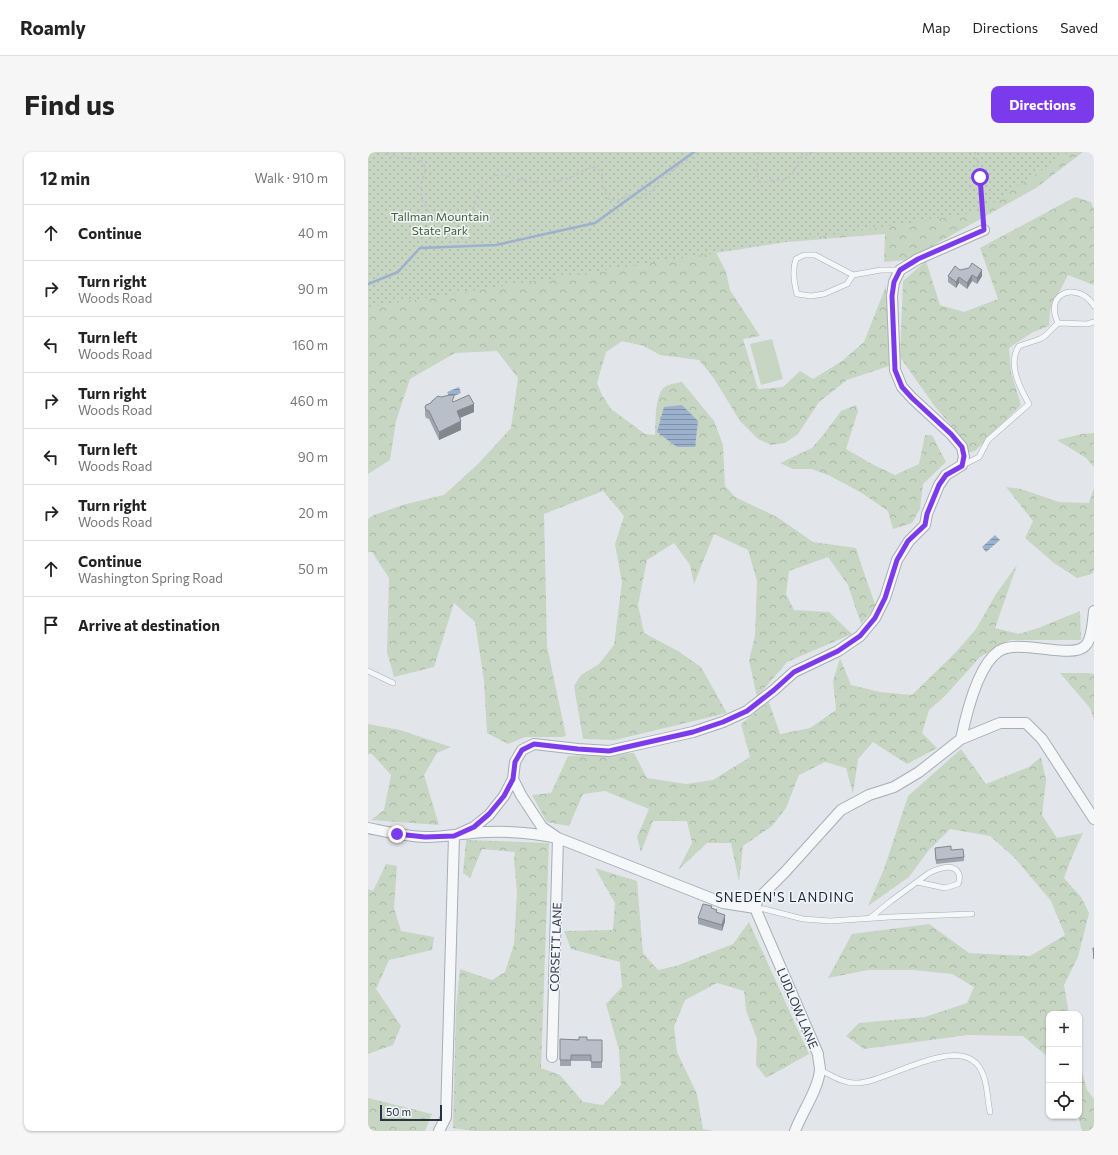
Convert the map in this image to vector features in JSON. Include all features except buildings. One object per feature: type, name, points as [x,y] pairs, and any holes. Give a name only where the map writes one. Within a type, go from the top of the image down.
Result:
[{"type":"street","points":[[454,836],[474,827],[489,814],[504,796],[513,779],[515,762],[522,750],[534,744],[609,751],[693,732],[723,722],[747,711],[794,672],[838,651],[860,636],[875,618],[885,598],[897,560],[908,541],[925,525],[927,514],[939,485],[946,475],[962,466],[964,456],[962,447],[951,434],[902,387],[895,370],[892,296],[894,282],[900,270],[918,259],[984,230]]},
{"type":"street","points":[[960,739],[978,682],[988,661],[1004,648],[1019,647],[1070,651],[1079,650],[1086,646],[1090,638],[1094,611]]},
{"type":"street","points":[[368,828],[397,834],[425,837],[454,836],[485,832],[513,832],[546,835],[558,838],[723,903],[755,908],[758,899],[785,872],[841,810],[869,795],[894,787],[919,772],[960,739],[1000,722],[1026,722],[1042,739],[1094,819]]},
{"type":"street","points":[[513,779],[521,795],[542,827],[558,838]]},
{"type":"street","points":[[442,1129],[446,1117],[454,836]]},
{"type":"street","name":"CORSETT LANE","points":[[552,1057],[558,838]]},
{"type":"street","name":"LUDLOW LANE","points":[[755,908],[818,1054],[820,1070],[812,1098],[795,1131]]},
{"type":"lane","points":[[853,275],[847,284],[824,294],[811,296],[797,294],[794,266],[796,259],[804,255],[815,255],[853,275],[881,270],[900,270]]},
{"type":"lane","points":[[1058,322],[1054,315],[1054,304],[1056,299],[1062,294],[1072,292],[1081,294],[1088,298],[1094,306]]},
{"type":"lane","points":[[962,466],[979,458],[988,440],[1029,404],[1020,388],[1014,359],[1015,352],[1019,346],[1045,336],[1058,322]]},
{"type":"lane","points":[[1058,322],[1087,324],[1094,322]]},
{"type":"lane","points":[[368,671],[393,683]]},
{"type":"lane","points":[[869,919],[891,901],[917,882],[935,870],[944,867],[953,868],[960,876],[958,884],[945,888],[917,882]]},
{"type":"lane","points":[[755,908],[803,919],[830,921],[972,914]]},
{"type":"lane","points":[[820,1070],[842,1080],[856,1083],[871,1082],[924,1062],[953,1055],[960,1055],[970,1058],[982,1070],[990,1112]]},
{"type":"path","points":[[388,152],[388,156],[396,158],[404,157],[423,162],[425,168],[424,176],[421,181],[421,198],[433,218],[471,215],[480,188],[494,176],[500,174],[517,179],[542,182],[562,180],[576,176],[586,169],[594,167],[603,174],[602,185],[609,200],[619,200],[630,195],[639,199],[651,190],[661,179],[699,152]]},
{"type":"path","points":[[757,152],[759,154],[756,172],[759,181],[764,183],[776,179],[782,181],[791,176],[801,157],[812,152]]},
{"type":"path","points":[[975,152],[980,177],[984,230]]},
{"type":"green space","name":"Tallman Mountain State Park","points":[[368,152],[1069,152],[979,212],[368,307]]},
{"type":"green space","points":[[929,152],[1083,152],[1036,188],[907,260],[884,262],[885,234],[788,242]]},
{"type":"green space","points":[[1075,197],[1091,202],[1094,209],[1094,285],[1068,275],[1050,310],[1049,326],[1033,332],[1009,348],[1011,372],[1021,405],[975,451],[967,453],[965,441],[936,408],[900,357],[903,281],[926,261],[940,305],[964,312],[998,299],[980,248]]},
{"type":"green space","points":[[711,242],[726,272],[730,290],[760,336],[743,339],[758,389],[783,387],[800,371],[813,379],[842,361],[864,342],[886,286],[889,366],[847,380],[819,402],[798,434],[785,443],[771,445],[758,439],[740,421],[713,377],[699,360],[660,355],[644,346],[622,341],[606,352],[597,383],[602,395],[611,409],[645,434],[655,435],[656,409],[659,395],[666,386],[682,382],[714,421],[723,445],[725,486],[735,497],[777,517],[813,542],[856,548],[876,607],[861,624],[848,585],[828,557],[789,571],[786,594],[794,610],[829,612],[852,634],[787,662],[757,697],[749,660],[755,636],[757,581],[748,550],[714,534],[694,584],[690,565],[674,543],[647,560],[638,605],[644,633],[678,651],[701,667],[727,713],[615,740],[583,739],[574,686],[581,675],[599,664],[614,645],[622,582],[615,544],[624,516],[603,491],[544,514],[547,646],[566,736],[525,737],[508,744],[487,733],[484,681],[475,622],[454,603],[434,667],[394,677],[387,652],[389,578],[372,552],[368,552],[368,519],[374,515],[406,504],[444,495],[479,463],[511,428],[518,378],[497,351],[455,353],[410,379],[396,421],[390,460],[368,474],[368,299]]},
{"type":"green space","points":[[772,339],[783,379],[761,385],[750,344]]},
{"type":"green space","points":[[856,405],[858,411],[846,449],[895,475],[919,464],[925,435],[932,435],[946,462],[923,484],[920,509],[912,523],[893,529],[888,511],[860,492],[830,476],[812,469],[793,469],[780,463],[812,448],[841,411]]},
{"type":"green space","points":[[1094,433],[1094,467],[1086,458],[1057,440],[1082,434]]},
{"type":"green space","points":[[1006,487],[1021,489],[1059,502],[1089,503],[1094,488],[1094,570],[1092,574],[1077,578],[1054,563],[1025,538],[1033,521]]},
{"type":"green space","points":[[1017,565],[995,628],[1019,634],[1080,611],[1081,640],[1010,640],[980,657],[945,696],[929,710],[922,733],[937,748],[907,764],[873,742],[858,759],[853,794],[846,768],[825,762],[799,775],[786,808],[772,826],[743,846],[739,882],[731,843],[707,843],[678,870],[692,843],[687,821],[653,821],[641,852],[637,837],[649,809],[605,791],[583,794],[569,826],[547,822],[532,795],[551,793],[568,756],[634,753],[647,778],[686,784],[713,780],[750,757],[741,724],[769,702],[780,734],[810,728],[836,710],[833,681],[840,658],[851,685],[880,692],[912,695],[956,652],[976,629],[996,594]]},
{"type":"green space","points":[[1060,673],[1094,674],[1094,720],[1090,708]]},
{"type":"green space","points":[[368,724],[400,730],[451,747],[437,753],[424,775],[439,825],[371,820],[384,810],[391,775],[372,754],[368,754]]},
{"type":"green space","points":[[961,749],[986,784],[1029,767],[1041,757],[1046,780],[1042,815],[1057,838],[1083,833],[1064,878],[1081,897],[1089,913],[1078,957],[1064,985],[1068,1011],[1046,1011],[1046,1055],[1023,1036],[968,1035],[864,1049],[846,1036],[859,1023],[925,1017],[967,1003],[974,987],[952,974],[913,970],[868,970],[828,978],[852,934],[929,924],[969,953],[1030,956],[1065,935],[1051,901],[1014,857],[990,836],[950,829],[928,851],[909,877],[868,906],[884,869],[908,796]]},
{"type":"green space","points":[[466,840],[549,843],[541,1068],[560,1075],[583,1102],[603,1105],[621,1085],[619,1050],[606,1004],[622,987],[620,962],[571,949],[564,931],[613,930],[615,903],[595,868],[637,881],[643,953],[658,970],[676,966],[733,944],[749,922],[809,1054],[766,1078],[756,1065],[757,1039],[746,1010],[744,991],[717,983],[685,1000],[674,1027],[677,1052],[697,1094],[703,1129],[713,1131],[472,1131],[453,1128],[456,1008],[460,969],[492,980],[505,972],[514,944],[517,892],[514,860],[515,852],[482,849],[470,878],[463,873]]},
{"type":"green space","points":[[386,864],[397,866],[394,908],[401,931],[434,937],[432,950],[389,960],[376,989],[401,1026],[393,1045],[368,1054],[368,889],[373,891]]},
{"type":"green space","points":[[1082,1072],[1087,1090],[1094,1099],[1094,1131],[1082,1131],[1079,1119],[1082,1119]]},
{"type":"green space","points":[[368,1098],[432,1114],[425,1131],[368,1131]]},
{"type":"water","points":[[459,387],[461,393],[450,398],[447,392]]},
{"type":"water","points":[[682,405],[698,421],[695,447],[677,447],[657,432],[664,407]]},
{"type":"water","points":[[995,535],[1000,540],[986,552],[982,547]]},
{"type":"waterway","points":[[368,284],[398,272],[420,248],[496,245],[595,223],[694,152]]},
{"type":"district","name":"SNEDEN'S LANDING","points":[[785,897]]},
{"type":"route","points":[[397,834],[425,837],[454,836],[474,827],[489,814],[504,796],[513,779],[515,762],[522,750],[534,744],[609,751],[641,745],[693,732],[723,722],[747,711],[794,672],[838,651],[860,636],[875,618],[887,594],[897,560],[908,541],[925,525],[927,514],[939,485],[946,475],[962,466],[964,456],[962,447],[951,434],[902,387],[895,370],[892,296],[894,282],[900,270],[918,259],[984,230],[983,198],[980,177]]}]
